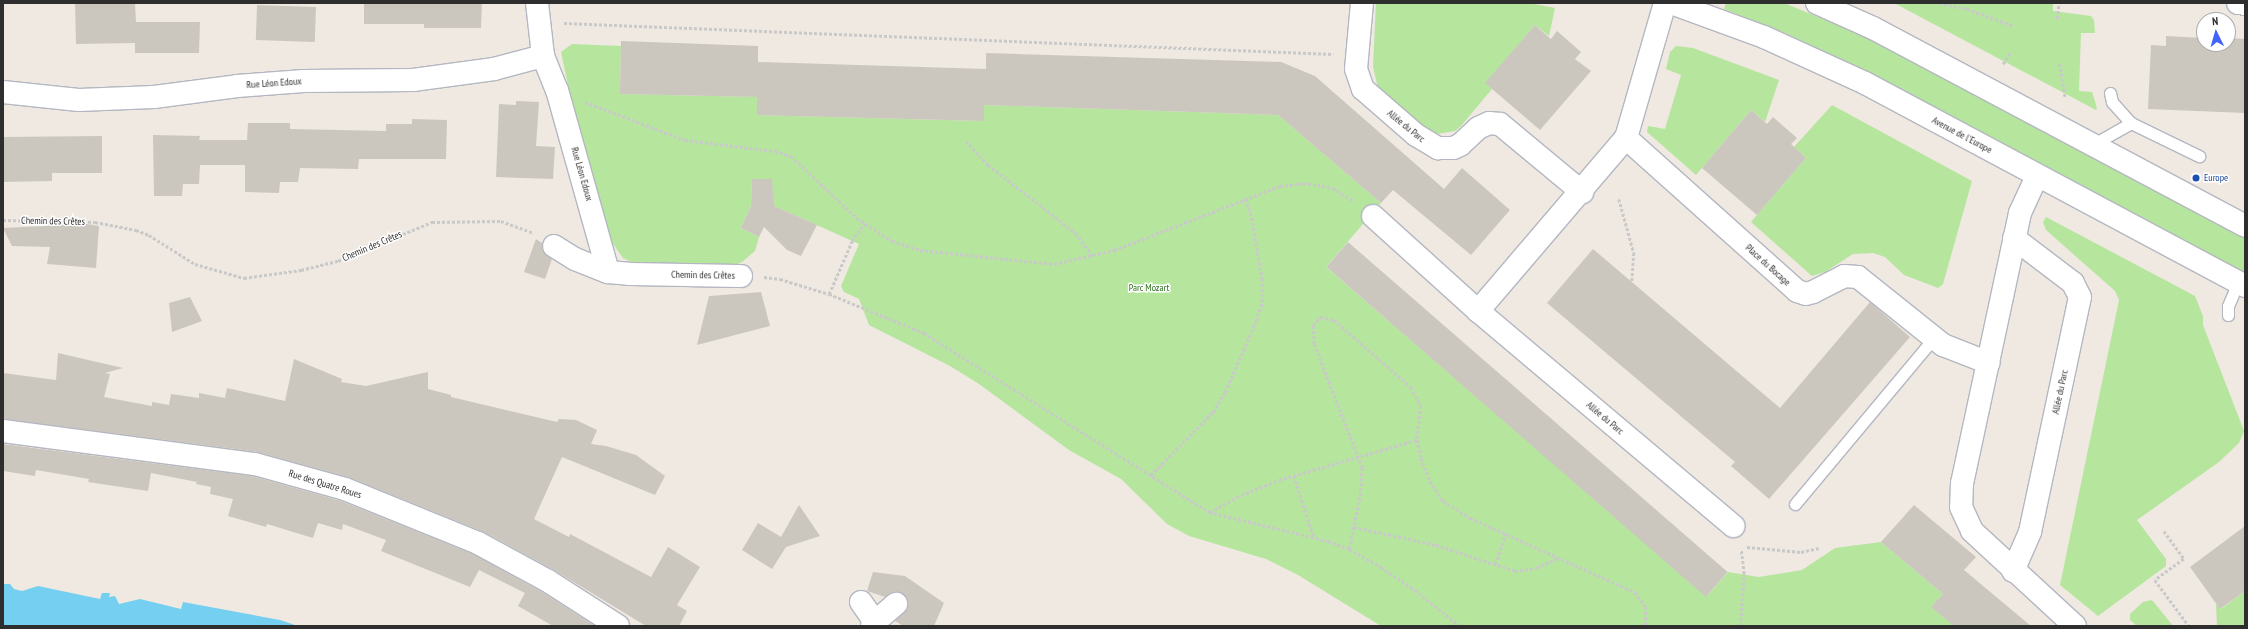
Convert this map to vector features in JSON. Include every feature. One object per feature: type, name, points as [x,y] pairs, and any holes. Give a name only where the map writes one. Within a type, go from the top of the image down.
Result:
[{"type":"street","name":"Allée du Parc","points":[[1362,3],[1356,74],[1363,89],[1432,146],[1453,148],[1482,126],[1489,123],[1500,124],[1582,192]]},
{"type":"street","points":[[1478,311],[1582,192],[1626,138],[1666,3]]},
{"type":"street","name":"Avenue de l'Europe","points":[[1671,3],[1764,37],[1816,59],[2242,284]]},
{"type":"street","points":[[1817,3],[1873,28],[2245,226]]},
{"type":"street","points":[[2238,3],[2245,4]]},
{"type":"street","name":"Rue Léon Edoux","points":[[537,12],[543,56],[557,90],[608,272]]},
{"type":"street","name":"Rue Léon Edoux","points":[[3,92],[79,100],[154,97],[237,86],[304,81],[413,80],[494,69],[543,56]]},
{"type":"street","name":"Place du Bocage","points":[[1626,138],[1797,291],[1806,294],[1844,276],[1858,277],[1934,338],[1956,352],[1989,363]]},
{"type":"street","points":[[2037,176],[2025,198],[2014,238],[1989,363],[1962,484],[1961,507],[1972,531],[2013,571],[2075,626]]},
{"type":"street","name":"Allée du Parc","points":[[1373,216],[1478,311],[1733,526]]},
{"type":"street","name":"Allée du Parc","points":[[2013,571],[2030,532],[2080,297],[2073,283],[2014,238]]},
{"type":"street","name":"Chemin des Crêtes","points":[[554,246],[575,259],[608,272],[629,274],[741,276]]},
{"type":"street","name":"Rue des Quatre Roues","points":[[3,431],[255,464],[345,489],[478,544],[548,581],[618,626]]},
{"type":"street","points":[[861,602],[873,624],[896,604]]},
{"type":"lane","points":[[2110,93],[2112,102],[2131,123],[2199,156]]},
{"type":"lane","points":[[2092,145],[2131,123]]},
{"type":"lane","points":[[2228,315],[2228,306],[2242,284]]},
{"type":"lane","points":[[1795,504],[1934,338]]},
{"type":"path","points":[[1938,3],[1967,9],[2014,26]]},
{"type":"path","points":[[2057,19],[2059,3]]},
{"type":"path","points":[[537,12],[1357,55]]},
{"type":"path","points":[[2003,64],[2010,53]]},
{"type":"path","points":[[2060,64],[2065,96]]},
{"type":"path","points":[[557,90],[685,140],[775,151],[791,156],[864,223],[892,241],[920,250],[1036,264],[1067,263],[1093,256],[1280,186],[1303,183],[1333,188],[1351,198],[1373,216]]},
{"type":"path","points":[[966,141],[988,164],[1076,233],[1093,256]]},
{"type":"path","points":[[1151,475],[1213,412],[1225,392],[1256,321],[1262,302],[1262,280],[1251,216],[1245,199]]},
{"type":"path","points":[[1620,199],[1634,253],[1632,282]]},
{"type":"path","name":"Chemin des Crêtes","points":[[3,220],[95,222],[136,230],[148,235],[195,264],[244,278],[301,270],[338,261],[432,222],[501,221],[537,234],[554,246]]},
{"type":"path","points":[[829,294],[852,241],[864,223]]},
{"type":"path","points":[[791,282],[829,294],[924,332],[1209,512],[1314,538],[1349,549],[1415,590],[1460,626]]},
{"type":"path","points":[[1349,549],[1363,481],[1358,457],[1314,344],[1313,326],[1320,318],[1334,320],[1411,387],[1421,406],[1417,440],[1430,481],[1442,501],[1451,508],[1635,592],[1646,607],[1646,626]]},
{"type":"path","points":[[1209,512],[1241,495],[1294,476],[1417,440]]},
{"type":"path","points":[[1294,476],[1314,538]]},
{"type":"path","points":[[1733,526],[1741,547],[1744,574],[1740,626]]},
{"type":"path","points":[[1354,527],[1436,545],[1495,564],[1500,568],[1523,571],[1559,558]]},
{"type":"path","points":[[2164,531],[2184,559],[2155,580],[2189,626]]},
{"type":"path","points":[[1495,564],[1506,533]]},
{"type":"path","points":[[1741,547],[1767,547],[1801,552],[1820,548]]},
{"type":"green space","points":[[1376,3],[1529,3],[1555,8],[1549,36],[1535,25],[1486,83],[1492,89],[1461,126],[1455,131],[1437,134],[1428,132],[1378,88],[1373,67]]},
{"type":"green space","points":[[1726,3],[1784,3],[1867,37],[2245,238],[2245,274],[1865,71],[1785,33],[1724,9]]},
{"type":"green space","points":[[1894,3],[2053,3],[2053,11],[2091,16],[2094,20],[2095,33],[2081,33],[2079,91],[2092,92],[2097,108],[2096,110]]},
{"type":"green space","name":"Parc Mozart","points":[[572,44],[621,46],[620,94],[757,97],[757,115],[983,121],[984,105],[1278,115],[1381,203],[1326,267],[1707,596],[1728,572],[1759,577],[1802,570],[1835,548],[1881,542],[1943,594],[1932,607],[1954,626],[1381,626],[1298,575],[1266,559],[1189,536],[1167,524],[1121,479],[1069,450],[979,384],[950,366],[869,325],[859,299],[844,292],[841,286],[859,244],[772,205],[772,179],[752,180],[751,206],[741,228],[759,237],[755,251],[742,262],[736,265],[640,266],[623,258],[607,235],[580,142],[561,52]]},
{"type":"green space","points":[[1676,46],[1693,48],[1779,80],[1765,122],[1751,110],[1696,175],[1647,132],[1648,126],[1665,129],[1681,75],[1666,69],[1670,52]]},
{"type":"green space","points":[[1832,105],[1972,181],[1943,284],[1938,288],[1904,275],[1885,257],[1873,253],[1853,254],[1825,272],[1812,276],[1751,222],[1806,158],[1794,147]]},
{"type":"green space","points":[[2046,217],[2195,296],[2203,316],[2203,325],[2244,431],[2239,443],[2219,462],[2137,520],[2166,559],[2166,566],[2098,616],[2060,585],[2119,300],[2115,291],[2046,230],[2043,222]]},
{"type":"green space","points":[[2245,591],[2245,626],[2217,626],[2216,604],[2221,609]]},
{"type":"green space","points":[[2151,600],[2173,626],[2137,626],[2130,620],[2130,614],[2143,602]]},
{"type":"water","points":[[3,584],[10,584],[14,589],[22,591],[38,586],[100,599],[102,593],[110,593],[109,597],[115,596],[119,604],[140,599],[181,609],[183,602],[280,620],[298,626],[3,626]]},
{"type":"building","points":[[75,3],[135,3],[136,22],[200,22],[199,53],[135,53],[135,43],[76,44]]},
{"type":"building","points":[[364,3],[482,3],[481,28],[424,28],[424,24],[364,24]]},
{"type":"building","points":[[257,5],[316,7],[315,42],[256,40]]},
{"type":"building","points":[[1535,25],[1551,39],[1557,31],[1581,52],[1575,59],[1591,71],[1540,130],[1485,83]]},
{"type":"building","points":[[2166,36],[2196,38],[2196,52],[2236,52],[2236,38],[2245,39],[2245,113],[2148,109],[2151,45],[2166,46]]},
{"type":"building","points":[[621,41],[758,46],[758,62],[986,69],[986,53],[1281,62],[1315,76],[1444,189],[1462,168],[1510,210],[1471,255],[1393,190],[1381,203],[1278,115],[984,105],[984,121],[757,115],[757,97],[620,94]]},
{"type":"building","points":[[516,101],[539,102],[536,146],[555,147],[553,179],[496,177],[499,104],[516,105]]},
{"type":"building","points":[[1751,110],[1767,124],[1773,117],[1797,138],[1791,144],[1806,158],[1757,215],[1702,168]]},
{"type":"building","points":[[412,119],[447,120],[446,159],[359,159],[358,169],[300,168],[298,182],[280,182],[279,193],[245,192],[245,165],[200,165],[199,184],[183,184],[182,196],[154,196],[153,135],[200,136],[199,140],[247,140],[248,123],[290,123],[290,129],[386,131],[386,124],[412,124]]},
{"type":"building","points":[[102,136],[102,173],[52,173],[52,181],[3,182],[3,137]]},
{"type":"building","points":[[752,179],[772,179],[774,206],[817,225],[801,256],[787,250],[764,227],[759,237],[741,228],[751,206]]},
{"type":"building","points":[[87,224],[99,226],[96,268],[47,264],[50,247],[12,246],[3,228]]},
{"type":"building","points":[[536,239],[542,243],[543,252],[552,259],[545,279],[524,272]]},
{"type":"building","points":[[1348,242],[1728,572],[1706,597],[1326,267]]},
{"type":"building","points":[[1593,249],[1780,408],[1870,302],[1910,337],[1769,499],[1731,466],[1735,462],[1547,303]]},
{"type":"building","points":[[761,292],[770,326],[697,345],[709,296]]},
{"type":"building","points":[[190,297],[202,321],[172,332],[169,303]]},
{"type":"building","points":[[58,353],[123,368],[105,373],[110,374],[104,397],[152,406],[152,402],[169,405],[171,394],[199,398],[199,393],[225,398],[227,388],[285,401],[294,359],[342,379],[341,382],[366,386],[428,372],[428,389],[451,395],[451,397],[557,422],[559,419],[576,420],[597,430],[591,444],[606,446],[636,455],[665,476],[655,495],[562,457],[534,519],[569,537],[570,534],[651,577],[668,547],[700,567],[677,605],[687,611],[679,626],[646,626],[554,570],[484,532],[348,477],[257,452],[3,419],[3,373],[56,380]]},
{"type":"building","points":[[3,444],[252,476],[341,501],[473,554],[542,592],[595,626],[553,626],[518,606],[525,593],[479,570],[470,587],[381,551],[386,540],[343,524],[342,530],[318,523],[313,538],[267,524],[266,527],[228,516],[233,499],[210,494],[211,487],[196,484],[197,482],[151,473],[148,491],[88,482],[89,479],[36,470],[35,476],[3,471]]},
{"type":"building","points":[[799,505],[820,536],[786,547],[772,569],[742,550],[758,523],[781,537]]},
{"type":"building","points":[[1914,505],[1976,557],[1964,570],[2031,626],[1954,626],[1931,607],[1943,594],[1881,542]]},
{"type":"building","points":[[2245,526],[2245,591],[2220,609],[2190,567]]},
{"type":"building","points":[[873,572],[905,576],[944,603],[934,626],[903,626],[895,621],[908,608],[908,601],[900,592],[893,592],[885,597],[867,591]]},
{"type":"place","name":"Europe","points":[[2196,178]]}]
